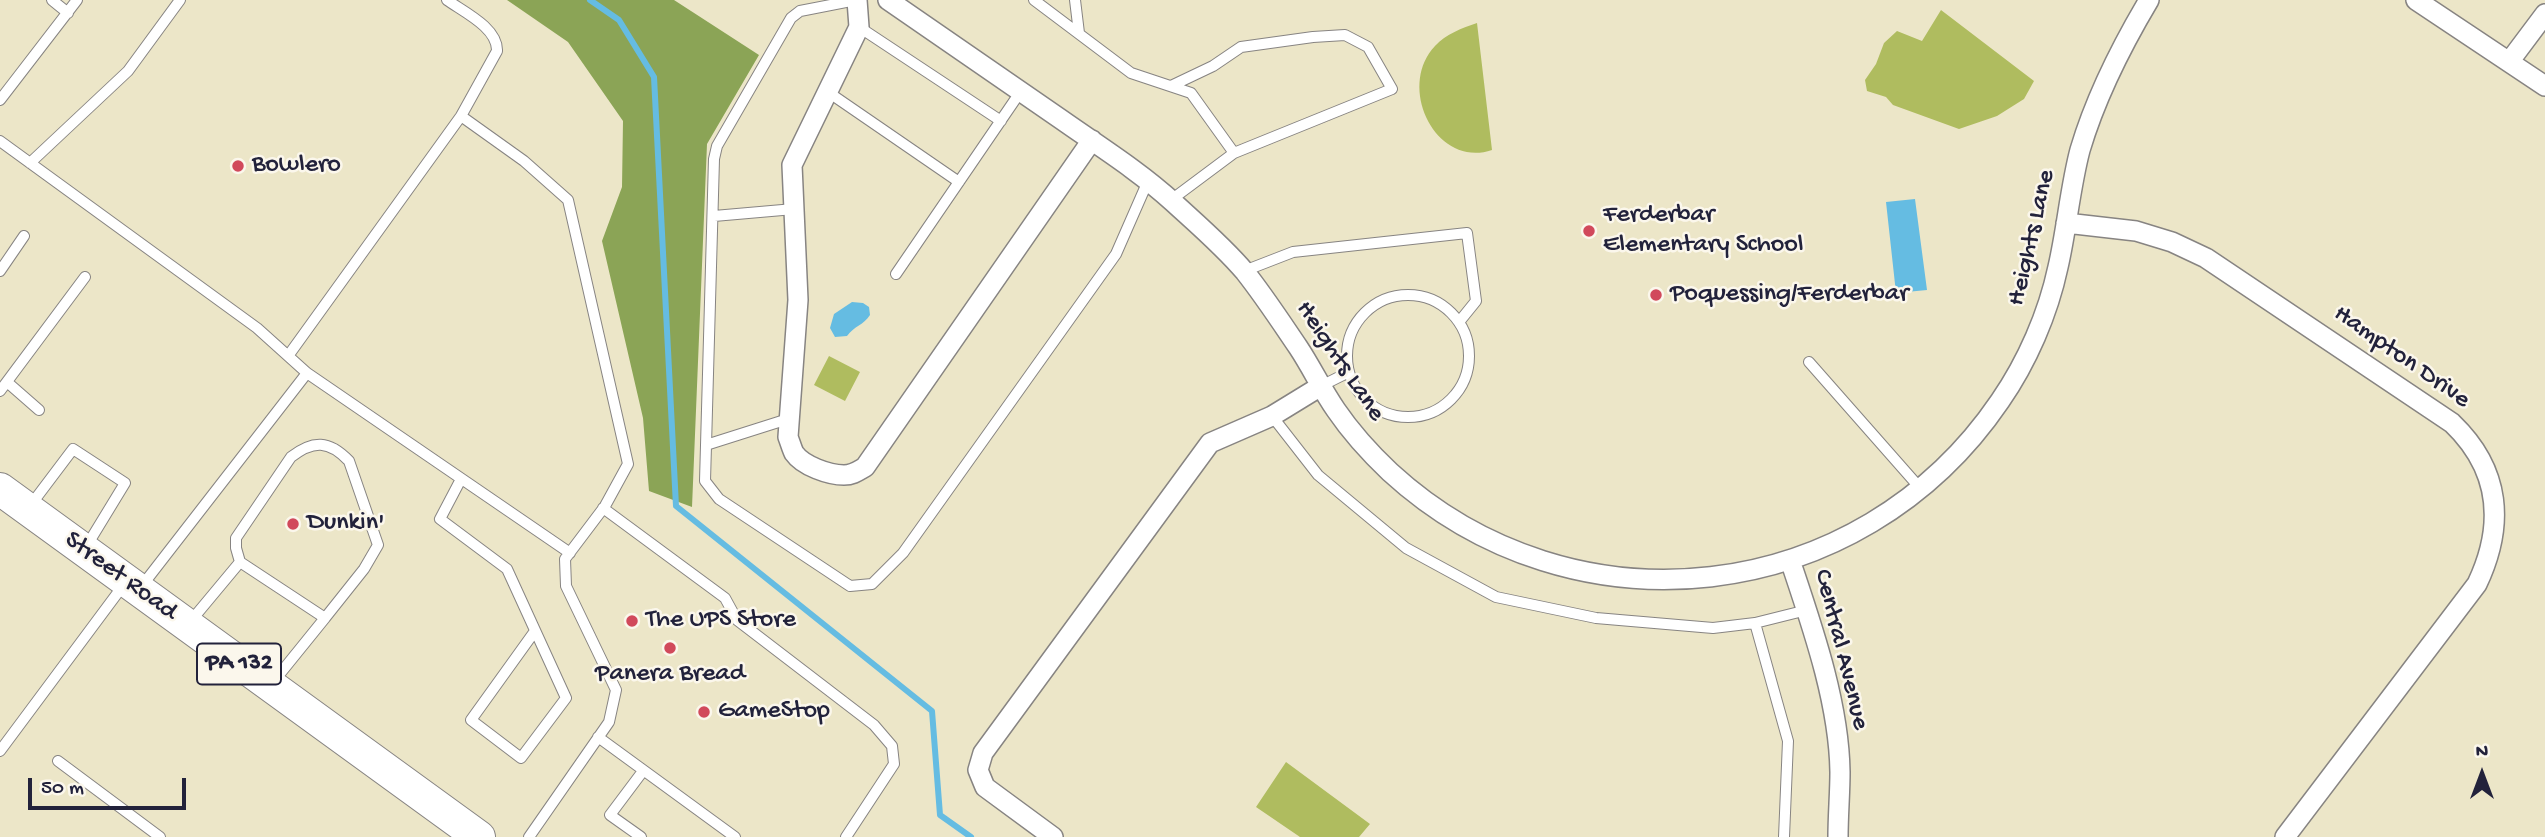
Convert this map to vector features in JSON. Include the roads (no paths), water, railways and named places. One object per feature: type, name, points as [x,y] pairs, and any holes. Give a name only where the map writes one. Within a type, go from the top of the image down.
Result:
[{"type":"main road","name":"Street Road","points":[[0,489],[479,837]]},
{"type":"street","points":[[856,0],[859,27],[792,165],[798,300],[788,437],[795,454],[805,462],[822,471],[843,475],[855,473],[865,467],[1092,141]]},
{"type":"street","name":"Heights Lane","points":[[888,0],[1092,141],[1171,200],[1244,271],[1300,351],[1337,412],[1372,455],[1440,512],[1490,541],[1574,571],[1661,580],[1719,577],[1790,560],[1856,532],[1921,488],[1949,463],[1988,419],[2031,347],[2051,295],[2081,146],[2105,82],[2149,0]]},
{"type":"street","points":[[2416,0],[2545,86]]},
{"type":"street","points":[[2509,62],[2545,14]]},
{"type":"street","name":"Hampton Drive","points":[[2066,223],[2136,232],[2172,242],[2206,258],[2452,423],[2465,435],[2480,457],[2490,481],[2495,508],[2495,534],[2488,560],[2477,584],[2286,837]]},
{"type":"street","points":[[1054,837],[985,787],[978,770],[983,753],[1210,443],[1272,416],[1321,386]]},
{"type":"street","name":"Central Avenue","points":[[1790,560],[1807,610],[1833,706],[1840,770],[1838,837]]},
{"type":"lane","points":[[52,0],[68,13]]},
{"type":"lane","points":[[0,100],[77,0]]},
{"type":"lane","points":[[30,163],[128,71],[180,0]]},
{"type":"lane","points":[[288,356],[461,116],[497,51],[497,41],[492,33],[447,0]]},
{"type":"lane","points":[[856,0],[800,11],[791,18],[717,146],[714,159],[705,481],[719,499],[850,586],[872,584],[903,553],[1116,254],[1148,181]]},
{"type":"lane","points":[[1034,0],[1131,73],[1191,93],[1234,153]]},
{"type":"lane","points":[[1075,0],[1079,33]]},
{"type":"lane","points":[[859,27],[1001,121]]},
{"type":"lane","points":[[1171,86],[1213,66],[1241,47],[1345,35],[1368,47],[1392,89],[1234,153],[1171,200]]},
{"type":"lane","points":[[828,92],[959,182]]},
{"type":"lane","points":[[897,274],[1021,92]]},
{"type":"lane","points":[[461,116],[524,161],[568,200],[628,464],[603,508],[565,559],[566,586],[615,690],[609,722],[529,837]]},
{"type":"lane","points":[[0,141],[257,328],[307,373],[570,553]]},
{"type":"lane","points":[[714,216],[794,209]]},
{"type":"lane","points":[[1244,271],[1293,252],[1467,233],[1476,301],[1459,322]]},
{"type":"lane","points":[[0,271],[24,236]]},
{"type":"lane","points":[[0,391],[85,277]]},
{"type":"lane","points":[[1409,295],[1429,298],[1446,308],[1459,322],[1467,340],[1469,360],[1465,379],[1455,396],[1440,408],[1421,416],[1402,417],[1381,411],[1364,399],[1352,382],[1349,372],[1348,341],[1357,322],[1371,307],[1390,297],[1409,295]]},
{"type":"lane","points":[[1809,362],[1921,488]]},
{"type":"lane","points":[[1321,386],[1349,372]]},
{"type":"lane","points":[[0,751],[307,373]]},
{"type":"lane","points":[[7,382],[40,410]]},
{"type":"lane","points":[[1272,416],[1318,475],[1406,548],[1496,597],[1596,618],[1713,628],[1755,623],[1807,610]]},
{"type":"lane","points":[[706,445],[788,419]]},
{"type":"lane","points":[[269,687],[325,618],[364,569],[378,545],[349,461],[339,451],[314,443],[303,447],[291,457],[236,538],[236,548],[240,562],[325,618]]},
{"type":"lane","points":[[28,509],[73,449],[125,483],[83,550]]},
{"type":"lane","points":[[461,479],[440,519],[506,569],[535,631],[566,698],[521,758],[471,720],[535,631]]},
{"type":"lane","points":[[603,508],[725,598],[737,620],[874,725],[892,746],[894,764],[846,837]]},
{"type":"lane","points":[[187,625],[240,562]]},
{"type":"lane","points":[[1755,623],[1788,741],[1784,837]]},
{"type":"lane","points":[[598,737],[735,837]]},
{"type":"lane","points":[[58,761],[160,837]]},
{"type":"lane","points":[[641,837],[610,815],[643,771]]},
{"type":"water","points":[[1915,199],[1927,290],[1896,293],[1886,202]]},
{"type":"water","points":[[852,302],[863,303],[869,307],[870,315],[847,336],[835,337],[830,328],[834,314]]},
{"type":"waterway","points":[[590,0],[619,20],[654,77],[676,506],[932,711],[940,815],[971,837]]},
{"type":"place","name":"Bowlero","points":[[238,166]]},
{"type":"place","name":"Ferderbar Elementary School","points":[[1589,231]]},
{"type":"place","name":"Poquessing/Ferderbar","points":[[1656,295]]},
{"type":"place","name":"Dunkin'","points":[[293,524]]},
{"type":"place","name":"The UPS Store","points":[[632,621]]},
{"type":"place","name":"Panera Bread","points":[[670,648]]},
{"type":"place","name":"GameStop","points":[[704,712]]}]
